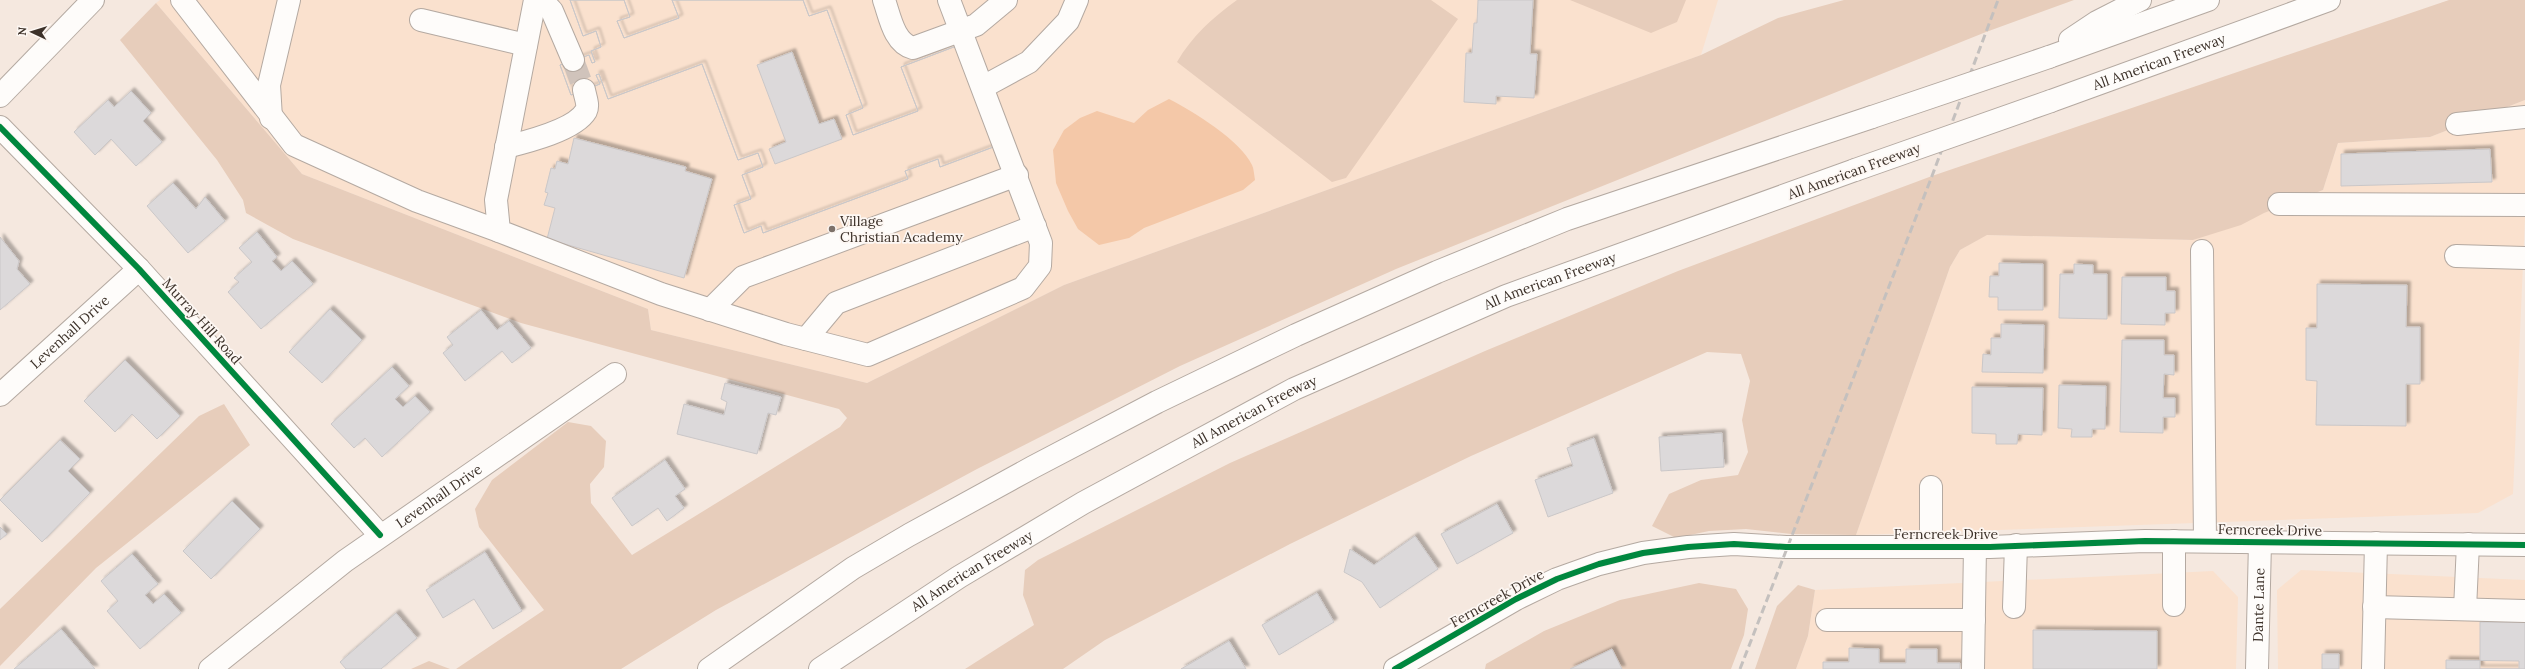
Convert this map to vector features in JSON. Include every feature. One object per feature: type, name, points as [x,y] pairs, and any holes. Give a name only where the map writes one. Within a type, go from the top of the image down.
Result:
[{"type":"main road","points":[[0,96],[93,0]]},
{"type":"main road","points":[[182,0],[271,118],[294,145],[418,201],[661,294],[806,339],[868,355],[1023,288],[1040,266],[1042,243],[984,87],[949,0]]},
{"type":"main road","points":[[271,118],[269,85],[289,0]]},
{"type":"main road","points":[[499,231],[496,200],[535,0]]},
{"type":"main road","points":[[542,0],[552,11],[573,60]]},
{"type":"main road","points":[[884,0],[900,41],[905,46],[913,48],[962,33],[976,26],[1006,0]]},
{"type":"main road","points":[[984,87],[1029,62],[1068,21],[1077,0]]},
{"type":"main road","points":[[709,669],[853,568],[909,535],[1143,409],[1296,335],[1437,272],[1567,219],[2049,57],[2140,0]]},
{"type":"main road","points":[[2077,40],[2208,0]]},
{"type":"main road","name":"All American Freeway","points":[[820,669],[959,577],[1083,502],[1294,389],[1506,296],[2329,0]]},
{"type":"main road","points":[[421,20],[526,45]]},
{"type":"main road","points":[[506,147],[540,139],[577,120],[586,112],[588,106],[584,90]]},
{"type":"main road","points":[[2457,124],[2525,117]]},
{"type":"main road","name":"Murray Hill Road","points":[[0,127],[139,269],[380,535]]},
{"type":"main road","points":[[710,310],[743,277],[1017,175]]},
{"type":"main road","points":[[2279,204],[2525,205]]},
{"type":"main road","points":[[806,339],[836,302],[1035,226]]},
{"type":"main road","points":[[2202,251],[2205,541]]},
{"type":"main road","points":[[2456,256],[2525,258]]},
{"type":"main road","name":"Levenhall Drive","points":[[0,395],[139,269]]},
{"type":"main road","name":"Levenhall Drive","points":[[210,669],[345,561],[380,535],[615,374]]},
{"type":"main road","points":[[1931,486],[1931,547]]},
{"type":"main road","points":[[2174,541],[2174,605]]},
{"type":"main road","name":"Ferncreek Drive","points":[[1395,669],[1516,599],[1557,579],[1599,564],[1643,553],[1688,546],[1734,544],[1786,547],[1975,547],[2174,541],[2525,545]]},
{"type":"main road","name":"Dante Lane","points":[[2257,669],[2260,542]]},
{"type":"main road","points":[[2373,669],[2376,543]]},
{"type":"main road","points":[[2465,609],[2468,544]]},
{"type":"main road","points":[[2014,607],[2016,546]]},
{"type":"main road","points":[[1973,669],[1975,547]]},
{"type":"main road","points":[[2374,607],[2525,611]]},
{"type":"main road","points":[[1826,620],[1974,620]]},
{"type":"shaded area","name":"Village Christian Academy","points":[[160,0],[1718,0],[1701,55],[1064,285],[867,383],[651,330],[648,309],[302,174],[156,3]]},
{"type":"shaded area","points":[[1237,0],[1431,0],[1458,19],[1346,178],[1332,182],[1177,62],[1189,44],[1203,28]]},
{"type":"shaded area","points":[[1570,0],[1686,0],[1677,22],[1651,33]]},
{"type":"shaded area","points":[[1844,0],[2074,0],[1986,32],[1396,269],[1180,366],[977,469],[716,610],[621,669],[456,669],[544,610],[479,527],[475,509],[492,480],[568,422],[591,426],[606,441],[604,467],[590,484],[591,503],[632,555],[840,427],[847,418],[839,409],[521,323],[293,239],[246,213],[243,200],[217,160],[120,40],[156,3],[302,174],[648,309],[651,330],[867,383],[1064,285],[1701,55],[1778,18]]},
{"type":"shaded area","points":[[2449,0],[2525,0],[2525,100],[2430,137],[2338,143],[2323,190],[2264,213],[2241,225],[2193,240],[1987,235],[1960,250],[1950,267],[1856,535],[1791,534],[1746,529],[1709,531],[1676,538],[1652,526],[1669,494],[1701,480],[1738,475],[1748,452],[1742,420],[1750,381],[1741,354],[1707,352],[1471,456],[1290,544],[1105,640],[1063,669],[965,669],[1034,625],[1023,595],[1025,570],[1038,560],[1230,463],[1485,351],[1678,271],[1932,176]]},
{"type":"shaded area","points":[[1169,99],[1203,119],[1237,146],[1252,165],[1255,180],[1243,190],[1144,228],[1129,238],[1099,245],[1078,229],[1068,211],[1056,183],[1053,150],[1064,130],[1080,118],[1097,111],[1134,123],[1148,110]]},
{"type":"shaded area","points":[[2525,100],[2525,218],[2513,494],[2478,513],[1856,535],[1950,267],[1960,250],[1986,235],[2193,240],[2323,190],[2338,143],[2430,137]]},
{"type":"shaded area","points":[[224,404],[250,445],[96,568],[0,666],[0,609],[199,416]]},
{"type":"shaded area","points":[[2301,570],[2525,580],[2525,669],[2278,669],[2277,590]]},
{"type":"shaded area","points":[[2213,571],[2238,597],[2236,669],[1796,669],[1808,636],[1815,590]]},
{"type":"shaded area","points":[[1699,583],[1736,589],[1748,609],[1744,635],[1731,669],[1485,669],[1486,664],[1544,631],[1620,600]]},
{"type":"shaded area","points":[[1798,585],[1815,590],[1808,636],[1796,669],[1755,669],[1777,606]]},
{"type":"shaded area","points":[[429,661],[450,669],[411,669]]},
{"type":"building","points":[[570,0],[624,0],[630,17],[617,21],[624,38],[679,18],[672,0],[803,0],[809,16],[827,10],[863,108],[846,115],[853,135],[918,111],[901,67],[959,45],[996,146],[940,167],[938,159],[905,171],[908,179],[763,233],[761,226],[744,233],[734,205],[751,199],[742,175],[763,167],[758,153],[738,160],[702,64],[608,99],[599,74],[596,75],[600,84],[571,95],[560,65],[589,55],[592,63],[595,62],[591,51],[601,47],[596,31],[583,36]],"holes":[[[792,52],[819,124],[834,119],[842,139],[775,164],[769,149],[786,142],[757,65]]]},
{"type":"building","points":[[570,0],[624,0],[630,17],[617,21],[624,38],[679,18],[672,0],[803,0],[809,16],[827,10],[863,108],[846,115],[853,135],[918,111],[901,67],[959,45],[996,146],[940,167],[938,159],[905,171],[908,179],[763,233],[761,226],[744,233],[734,205],[751,199],[742,175],[763,167],[758,153],[738,160],[702,64],[608,99],[599,74],[596,75],[600,84],[571,95],[560,65],[589,55],[592,63],[595,62],[591,51],[601,47],[596,31],[583,36]]},
{"type":"building","points":[[1478,0],[1533,0],[1530,54],[1537,54],[1534,98],[1496,96],[1496,104],[1464,102],[1466,53],[1472,53],[1474,23],[1477,23]]},
{"type":"building","points":[[131,91],[151,113],[143,121],[162,142],[136,166],[111,139],[95,155],[74,132],[108,100],[114,107]]},
{"type":"building","points":[[574,138],[686,167],[685,171],[712,179],[684,278],[547,239],[555,208],[544,205],[548,193],[545,192],[551,168],[555,169],[557,161],[568,164]]},
{"type":"building","points":[[2490,149],[2492,182],[2341,186],[2341,154]]},
{"type":"building","points":[[173,183],[196,209],[205,197],[225,221],[188,253],[147,206]]},
{"type":"building","points":[[257,232],[277,257],[272,261],[281,271],[292,261],[313,284],[261,329],[228,292],[239,282],[234,278],[252,262],[239,248]]},
{"type":"building","points":[[0,237],[19,261],[17,269],[30,284],[0,310]]},
{"type":"building","points":[[1999,263],[2043,264],[2043,310],[1998,310],[1998,297],[1989,297],[1990,276],[1999,276]]},
{"type":"building","points":[[2074,264],[2093,265],[2093,274],[2107,274],[2107,319],[2059,318],[2060,274],[2074,274]]},
{"type":"building","points":[[2122,277],[2166,277],[2166,291],[2175,291],[2175,313],[2165,313],[2165,325],[2121,324]]},
{"type":"building","points":[[2317,284],[2407,285],[2406,327],[2420,327],[2420,384],[2406,384],[2406,426],[2316,425],[2317,381],[2306,380],[2306,328],[2317,328]]},
{"type":"building","points":[[330,309],[362,340],[322,383],[289,352]]},
{"type":"building","points":[[481,310],[497,330],[509,321],[531,348],[512,363],[502,351],[465,381],[443,353],[453,345],[447,337]]},
{"type":"building","points":[[2001,324],[2044,325],[2043,373],[1982,372],[1983,354],[1991,355],[1991,338],[2001,338]]},
{"type":"building","points":[[2122,340],[2164,340],[2164,355],[2174,355],[2174,375],[2164,374],[2163,398],[2175,398],[2175,417],[2163,417],[2163,433],[2120,432]]},
{"type":"building","points":[[125,360],[180,416],[157,439],[132,414],[115,432],[84,401]]},
{"type":"building","points":[[392,367],[409,386],[395,399],[403,407],[415,396],[430,412],[382,457],[365,438],[354,448],[331,424]]},
{"type":"building","points":[[725,383],[781,397],[776,415],[768,413],[757,454],[677,434],[684,404],[724,415],[727,402],[721,399]]},
{"type":"building","points":[[2059,385],[2106,386],[2105,429],[2092,429],[2092,437],[2071,437],[2072,429],[2058,428]]},
{"type":"building","points":[[1972,387],[2043,388],[2042,435],[2018,434],[2017,444],[1996,444],[1996,434],[1972,433]]},
{"type":"building","points":[[1722,433],[1724,467],[1661,471],[1659,437]]},
{"type":"building","points":[[1594,438],[1613,493],[1548,517],[1535,480],[1573,466],[1567,448]]},
{"type":"building","points":[[60,440],[80,459],[68,471],[90,493],[42,542],[0,500]]},
{"type":"building","points":[[665,460],[685,489],[675,496],[684,508],[667,521],[658,508],[632,526],[612,498]]},
{"type":"building","points":[[232,501],[260,529],[211,579],[183,551]]},
{"type":"building","points":[[1497,504],[1513,533],[1457,564],[1441,534]]},
{"type":"building","points":[[0,527],[7,534],[0,540]]},
{"type":"building","points":[[1415,536],[1438,569],[1380,608],[1362,582],[1344,572],[1350,549],[1374,565]]},
{"type":"building","points":[[485,552],[522,611],[493,629],[474,599],[443,618],[426,590]]},
{"type":"building","points":[[132,554],[158,584],[145,595],[153,604],[164,594],[181,613],[140,649],[107,611],[118,601],[101,581]]},
{"type":"building","points":[[1317,593],[1334,622],[1279,655],[1262,625]]},
{"type":"building","points":[[396,613],[417,638],[381,669],[346,669],[340,662]]},
{"type":"building","points":[[2480,622],[2525,622],[2525,669],[2480,669]]},
{"type":"building","points":[[61,629],[95,669],[14,669]]},
{"type":"building","points":[[2033,630],[2157,631],[2157,669],[2033,669]]},
{"type":"building","points":[[1229,641],[1246,669],[1181,669]]},
{"type":"building","points":[[1849,648],[1879,649],[1879,663],[1906,663],[1906,649],[1937,649],[1937,663],[1960,663],[1960,669],[1823,669],[1823,662],[1849,662]]},
{"type":"building","points":[[1612,649],[1622,669],[1570,669]]},
{"type":"building","points":[[2322,654],[2339,654],[2339,669],[2322,669]]},
{"type":"building","points":[[2446,660],[2519,661],[2519,669],[2446,669]]},
{"type":"tunnel","points":[[573,60],[584,90]]},
{"type":"railway","points":[[1740,669],[1932,176],[1998,0]]},
{"type":"cycle path","points":[[0,127],[139,269],[380,535]]},
{"type":"cycle path","points":[[1395,669],[1516,599],[1557,579],[1599,564],[1643,553],[1688,547],[1734,544],[1786,547],[1990,547],[2145,541],[2525,545]]},
{"type":"place","name":"Village Christian Academy","points":[[832,229]]}]
